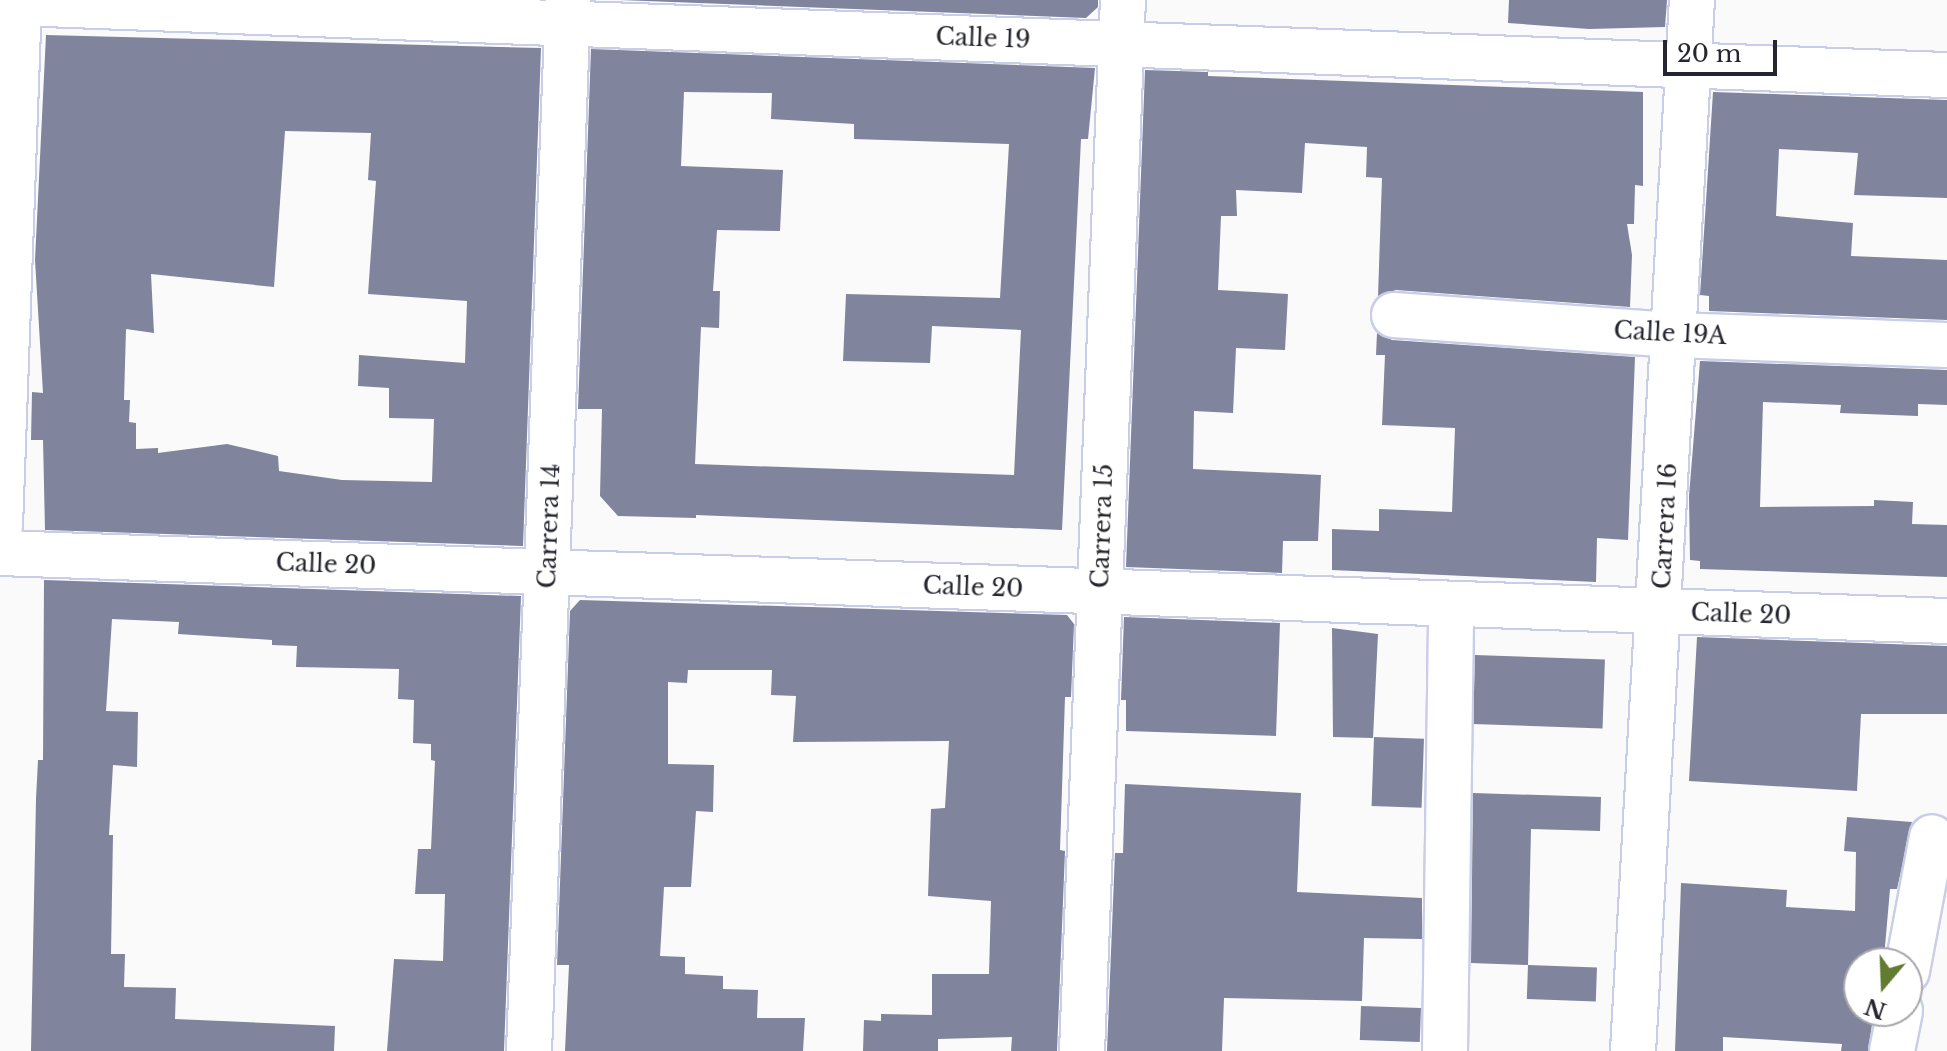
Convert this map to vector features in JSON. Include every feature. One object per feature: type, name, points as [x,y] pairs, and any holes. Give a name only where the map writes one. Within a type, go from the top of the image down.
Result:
[{"type":"street","name":"Carrera 16","points":[[1633,1051],[1692,0]]},
{"type":"street","name":"Calle 19","points":[[18,1],[1122,21],[1688,65],[1947,75]]},
{"type":"street","points":[[0,526],[18,1]]},
{"type":"street","name":"Carrera 14","points":[[529,1051],[568,11]]},
{"type":"street","name":"Carrera 15","points":[[1082,1051],[1122,21]]},
{"type":"street","name":"Calle 19A","points":[[1394,315],[1674,335],[1947,345]]},
{"type":"street","name":"Calle 20","points":[[0,553],[1947,621]]},
{"type":"street","points":[[1445,1051],[1451,604]]},
{"type":"street","points":[[1911,947],[1932,837]]},
{"type":"street","points":[[1892,1051],[1897,1027]]},
{"type":"building","points":[[620,0],[1098,0],[1098,7],[1086,18]]},
{"type":"building","points":[[1509,0],[1667,0],[1665,27],[1589,29],[1508,23]]},
{"type":"building","points":[[46,35],[541,48],[523,546],[45,530],[43,440],[31,440],[32,392],[43,393],[35,260]],"holes":[[[285,131],[371,133],[368,180],[376,181],[368,294],[467,301],[465,363],[359,355],[358,386],[389,388],[389,418],[434,419],[432,482],[342,480],[279,471],[278,456],[227,444],[158,453],[158,448],[136,449],[136,423],[129,422],[130,400],[124,400],[126,329],[154,333],[151,274],[274,287]]]},
{"type":"building","points":[[591,49],[1095,68],[1088,139],[1081,139],[1062,530],[696,515],[696,518],[618,516],[600,496],[602,409],[578,409]],"holes":[[[684,92],[772,93],[771,119],[854,124],[854,139],[1009,144],[1000,298],[846,294],[843,361],[930,363],[932,326],[1021,330],[1014,475],[695,464],[701,327],[719,328],[720,291],[713,291],[717,230],[780,231],[783,170],[681,166]]]},
{"type":"building","points":[[1145,70],[1208,72],[1208,76],[1643,92],[1643,186],[1635,185],[1634,224],[1627,224],[1632,255],[1630,307],[1396,290],[1378,296],[1382,178],[1366,177],[1367,147],[1305,143],[1302,193],[1236,190],[1237,216],[1221,216],[1218,290],[1288,294],[1285,350],[1236,348],[1233,413],[1194,411],[1193,469],[1321,475],[1318,541],[1283,541],[1282,573],[1126,567]]},
{"type":"building","points":[[1713,92],[1947,100],[1947,198],[1854,195],[1858,153],[1779,149],[1776,216],[1853,223],[1851,256],[1947,260],[1947,320],[1709,311],[1709,296],[1700,295]]},
{"type":"building","points":[[1377,333],[1392,340],[1635,357],[1628,540],[1597,538],[1596,582],[1332,570],[1332,529],[1379,531],[1379,509],[1452,512],[1455,428],[1382,425],[1385,355],[1376,355]]},
{"type":"building","points":[[1700,361],[1947,370],[1947,405],[1918,404],[1918,416],[1840,413],[1841,405],[1763,402],[1760,507],[1874,506],[1874,500],[1913,502],[1912,524],[1947,525],[1947,577],[1700,569],[1700,561],[1690,560],[1689,496]]},
{"type":"building","points":[[44,580],[521,596],[504,1051],[387,1051],[394,959],[443,961],[445,894],[415,894],[418,849],[431,849],[435,761],[431,760],[431,744],[413,743],[414,700],[398,699],[399,669],[296,667],[297,646],[272,645],[272,640],[178,634],[179,622],[112,619],[106,711],[138,712],[137,767],[113,765],[109,835],[113,835],[111,954],[125,954],[124,987],[176,988],[175,1019],[335,1026],[334,1051],[31,1051],[36,799],[38,760],[43,760]]},
{"type":"building","points":[[580,600],[1067,615],[1074,624],[1071,697],[1065,697],[1060,850],[1065,851],[1057,1051],[1011,1051],[1012,1037],[938,1039],[938,1051],[863,1051],[864,1020],[881,1021],[881,1014],[932,1015],[932,974],[989,974],[991,901],[928,896],[931,809],[945,808],[949,741],[793,742],[796,696],[771,695],[772,670],[688,670],[687,683],[668,682],[668,764],[714,765],[713,812],[696,811],[691,887],[664,887],[660,956],[685,957],[685,974],[723,976],[723,989],[758,990],[757,1018],[805,1018],[803,1051],[565,1051],[569,965],[557,965],[570,611]]},
{"type":"building","points":[[1124,617],[1280,623],[1276,736],[1126,731],[1126,700],[1121,700]]},
{"type":"building","points":[[1332,628],[1378,634],[1373,738],[1333,737]]},
{"type":"building","points":[[1697,637],[1947,646],[1947,714],[1861,714],[1857,791],[1689,781]]},
{"type":"building","points":[[1475,655],[1605,660],[1603,728],[1473,724]]},
{"type":"building","points":[[1374,737],[1424,739],[1422,808],[1372,806]]},
{"type":"building","points":[[1125,784],[1301,793],[1297,892],[1422,898],[1422,939],[1364,938],[1362,1001],[1224,998],[1222,1051],[1107,1051],[1115,853],[1123,853]]},
{"type":"building","points":[[1473,793],[1601,797],[1600,831],[1531,829],[1528,965],[1471,963]]},
{"type":"building","points":[[1847,817],[1912,822],[1897,889],[1890,889],[1885,947],[1843,947],[1843,1027],[1872,1027],[1868,1051],[1841,1051],[1842,1044],[1723,1037],[1723,1051],[1675,1051],[1681,883],[1787,890],[1786,907],[1855,911],[1856,852],[1844,851]]},
{"type":"building","points":[[1528,965],[1597,967],[1596,1001],[1527,999]]},
{"type":"building","points":[[1361,1006],[1421,1008],[1420,1042],[1360,1040]]}]
